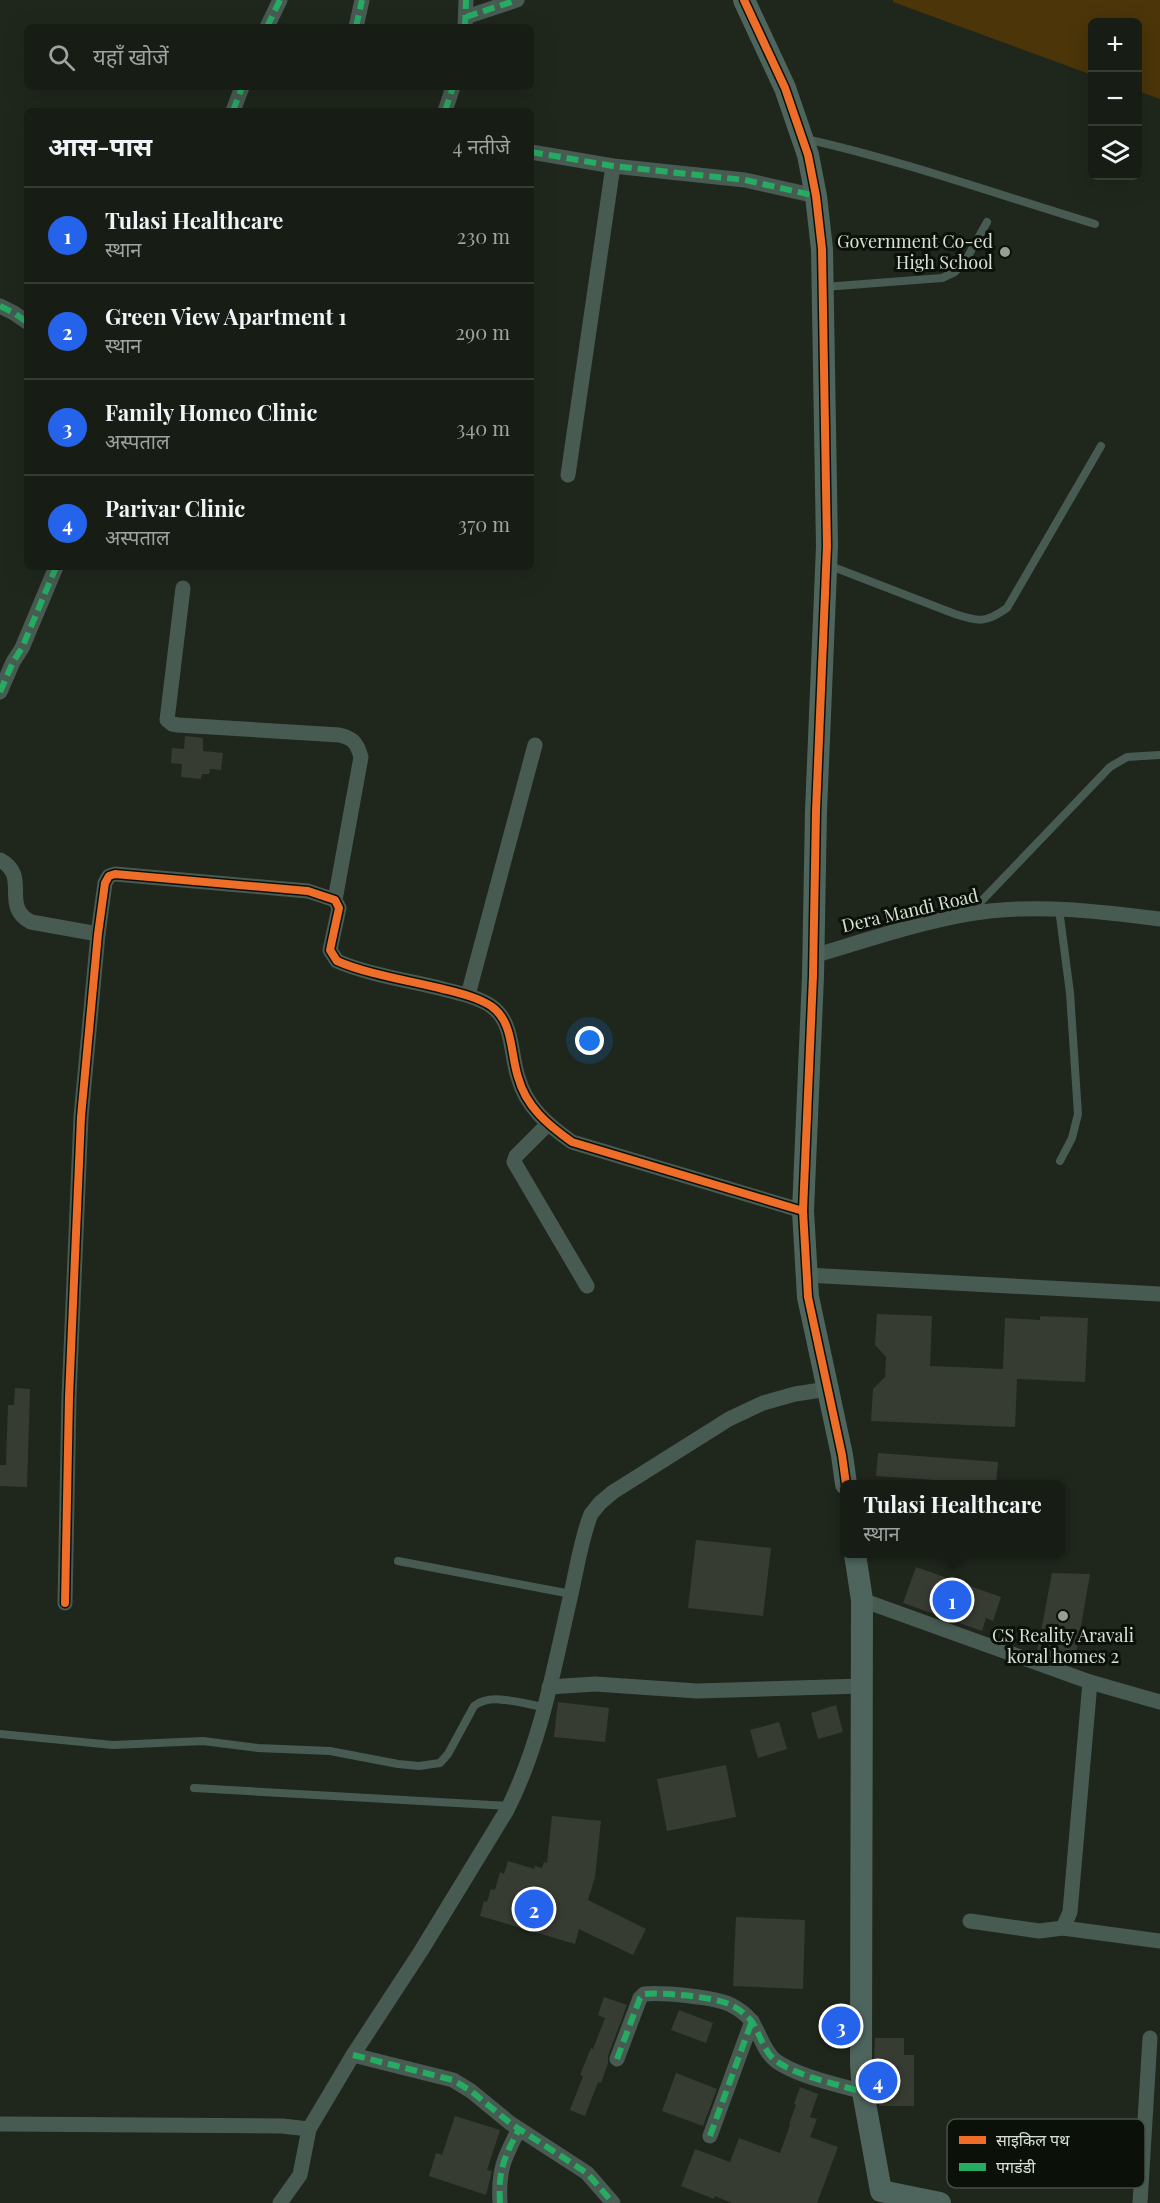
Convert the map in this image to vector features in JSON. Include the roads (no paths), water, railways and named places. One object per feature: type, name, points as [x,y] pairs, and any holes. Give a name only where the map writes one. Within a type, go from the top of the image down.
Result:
[{"type":"street","points":[[268,24],[280,0]]},
{"type":"street","points":[[357,24],[362,0]]},
{"type":"street","points":[[466,0],[465,22],[517,0]]},
{"type":"street","points":[[744,0],[785,88],[802,138],[816,196],[822,249],[826,564],[803,1211],[808,1297],[845,1480]]},
{"type":"street","points":[[234,108],[241,90]]},
{"type":"street","points":[[446,108],[452,90]]},
{"type":"street","points":[[534,153],[613,166],[746,180],[816,196]]},
{"type":"street","points":[[568,475],[613,166]]},
{"type":"street","points":[[0,306],[24,320]]},
{"type":"street","points":[[0,692],[22,648],[55,570]]},
{"type":"street","points":[[183,588],[167,720],[178,726],[339,735],[351,738],[358,747],[361,757],[335,900],[339,908],[330,950],[337,961],[468,995],[491,1006],[504,1020],[510,1035],[518,1078],[532,1108],[547,1125],[572,1142],[803,1211]]},
{"type":"street","points":[[468,995],[535,745]]},
{"type":"street","points":[[0,860],[11,868],[11,905],[20,918],[98,934]]},
{"type":"street","points":[[64,1603],[69,1397],[81,1117],[105,883],[109,876],[115,874],[309,891],[335,900]]},
{"type":"street","name":"Dera Mandi Road","points":[[813,956],[897,931],[969,914],[1059,909],[1157,915]]},
{"type":"street","points":[[547,1125],[516,1156],[514,1162],[587,1286]]},
{"type":"street","points":[[806,1275],[1160,1294]]},
{"type":"street","points":[[280,2203],[300,2175],[309,2129],[509,1806],[528,1762],[544,1707],[591,1514],[613,1492],[737,1415],[763,1403],[795,1394],[828,1389]]},
{"type":"street","points":[[856,1558],[862,1600],[860,1971],[863,2092],[881,2197],[940,2203]]},
{"type":"street","points":[[862,1600],[1090,1682],[1160,1702]]},
{"type":"street","points":[[1063,1928],[1070,1912],[1090,1682]]},
{"type":"street","points":[[549,1688],[595,1684],[708,1691],[861,1686]]},
{"type":"street","points":[[970,1921],[1040,1931],[1063,1928],[1160,1941]]},
{"type":"street","points":[[617,2059],[640,1998],[644,1994],[652,1993],[729,2004],[752,2021],[765,2048],[775,2060],[793,2070],[863,2092]]},
{"type":"street","points":[[710,2136],[752,2021]]},
{"type":"street","points":[[1145,2120],[1150,2038]]},
{"type":"street","points":[[353,2055],[453,2080],[471,2091],[519,2129],[587,2173],[613,2203]]},
{"type":"street","points":[[0,2124],[282,2126],[309,2129]]},
{"type":"street","points":[[500,2203],[499,2181],[502,2166],[519,2129]]},
{"type":"street","points":[[1140,2203],[1141,2188]]},
{"type":"lane","points":[[802,138],[846,148],[950,178],[1095,224]]},
{"type":"lane","points":[[822,287],[942,278],[955,272],[967,258],[987,222]]},
{"type":"lane","points":[[826,564],[963,617],[992,619],[1007,608],[1101,446]]},
{"type":"lane","points":[[969,914],[1117,761],[1127,757],[1160,755]]},
{"type":"lane","points":[[1059,909],[1070,993],[1078,1114],[1072,1138],[1060,1161]]},
{"type":"lane","points":[[399,1561],[571,1594]]},
{"type":"lane","points":[[0,1734],[112,1745],[202,1741],[258,1748],[330,1751],[419,1766],[440,1763],[448,1754],[474,1706],[480,1701],[490,1699],[544,1707]]},
{"type":"lane","points":[[194,1788],[509,1806]]},
{"type":"place","name":"Government Co-ed High School","points":[[1005,252]]},
{"type":"place","name":"Tulasi Healthcare","points":[[952,1600]]},
{"type":"place","name":"CS Reality Aravali koral homes 2","points":[[1063,1616]]},
{"type":"place","name":"Green View Apartment 1","points":[[534,1909]]},
{"type":"place","name":"Family Homeo Clinic","points":[[841,2026]]},
{"type":"place","name":"Parivar Clinic","points":[[878,2081]]}]
